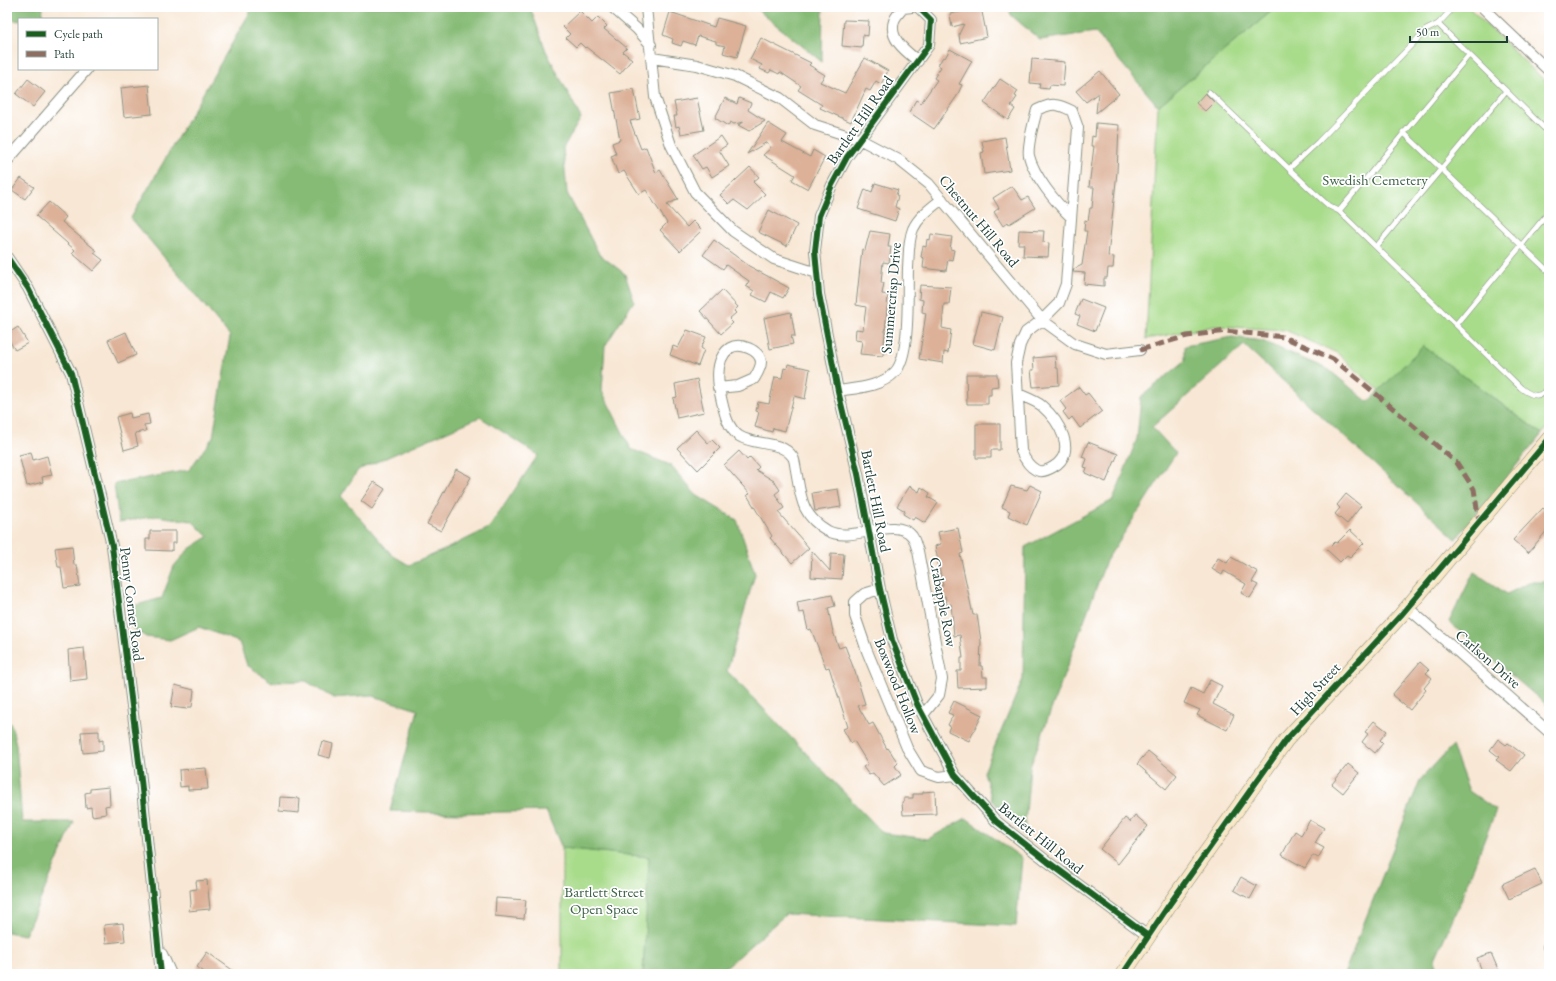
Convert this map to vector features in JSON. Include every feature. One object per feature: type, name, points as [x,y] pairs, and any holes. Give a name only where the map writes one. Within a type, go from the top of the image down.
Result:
[{"type":"street","points":[[612,7],[637,28],[651,45]]},
{"type":"street","points":[[646,7],[655,97],[671,145],[695,192],[733,230],[774,259],[817,273]]},
{"type":"street","points":[[912,7],[903,8],[894,22],[894,38],[904,50],[918,61]]},
{"type":"street","name":"Bartlett Hill Road","points":[[918,7],[931,20],[929,45],[861,140],[847,157],[819,216],[815,251],[819,294],[838,391],[858,474],[880,589],[892,640],[923,715],[955,775],[996,821],[1048,862],[1148,936]]},
{"type":"street","points":[[1482,7],[1549,71]]},
{"type":"street","name":"Chestnut Hill Road","points":[[652,58],[697,65],[735,76],[780,98],[815,125],[861,140],[899,160],[930,184],[1042,320],[1074,344],[1106,354],[1140,350]]},
{"type":"street","points":[[7,162],[86,70]]},
{"type":"street","points":[[1018,394],[1042,406],[1062,430],[1066,444],[1064,454],[1058,464],[1046,471],[1036,470],[1027,462],[1021,451],[1016,363],[1020,345],[1026,332],[1042,320],[1059,303],[1066,284],[1078,128],[1072,111],[1059,104],[1047,105],[1037,110],[1029,155],[1055,202],[1071,217]]},
{"type":"street","name":"Summercrisp Drive","points":[[838,391],[880,382],[895,373],[902,360],[906,344],[909,248],[912,231],[920,217],[942,199]]},
{"type":"street","name":"Penny Corner Road","points":[[7,257],[28,288],[71,373],[112,546],[140,770],[161,974]]},
{"type":"street","points":[[743,346],[754,351],[758,355],[761,362],[754,379],[738,386],[718,388],[718,372],[721,362],[726,352],[731,347],[743,346]]},
{"type":"street","name":"Crabapple Row","points":[[718,388],[726,418],[734,433],[746,440],[784,448],[793,456],[804,509],[814,521],[829,531],[849,535],[888,527],[900,529],[912,536],[918,551],[942,679],[939,695],[923,715]]},
{"type":"street","name":"High Street","points":[[1123,974],[1148,936],[1286,740],[1407,607],[1549,439]]},
{"type":"street","name":"Boxwood Hollow","points":[[880,589],[864,594],[855,602],[855,616],[906,748],[921,772],[939,778],[955,775]]},
{"type":"street","name":"Carlson Drive","points":[[1407,607],[1549,732]]},
{"type":"street","name":"Penny Corner Road","points":[[158,946],[171,974]]},
{"type":"lane","points":[[1290,168],[1318,142],[1426,30],[1438,24],[1454,7]]},
{"type":"lane","points":[[1438,24],[1549,133]]},
{"type":"lane","points":[[1339,210],[1469,55]]},
{"type":"lane","points":[[1376,246],[1506,91]]},
{"type":"lane","points":[[1209,92],[1329,206],[1339,210],[1528,394],[1537,396],[1545,393],[1549,388]]},
{"type":"lane","points":[[1403,132],[1549,272]]},
{"type":"lane","points":[[1456,323],[1549,212]]},
{"type":"green space","points":[[7,7],[43,7],[42,18],[18,18],[18,21],[7,18]]},
{"type":"green space","points":[[253,7],[530,7],[546,51],[581,118],[563,148],[567,193],[599,254],[625,274],[634,301],[605,346],[602,391],[631,449],[670,465],[696,495],[737,520],[755,574],[727,671],[883,833],[928,839],[966,818],[1022,858],[1016,926],[786,914],[718,974],[643,974],[649,857],[562,848],[546,811],[461,813],[390,811],[418,710],[370,695],[334,698],[306,681],[272,682],[247,665],[239,642],[199,627],[170,640],[146,637],[130,626],[129,607],[162,598],[174,566],[189,549],[208,537],[192,521],[157,516],[119,522],[114,484],[189,470],[213,437],[230,336],[131,218]],"holes":[[[480,417],[538,455],[489,528],[409,565],[392,555],[341,496],[358,470]]]},
{"type":"green space","points":[[754,7],[823,7],[822,62]]},
{"type":"green space","points":[[1009,7],[1270,7],[1273,10],[1158,106],[1095,32],[1040,40],[1011,15]]},
{"type":"green space","name":"Swedish Cemetery","points":[[1276,7],[1468,7],[1549,85],[1549,425],[1542,434],[1423,346],[1380,391],[1337,353],[1285,330],[1215,326],[1146,339],[1158,106]]},
{"type":"green space","points":[[1232,337],[1262,341],[1329,370],[1368,402],[1423,346],[1542,434],[1456,539],[1244,345],[1152,427],[1176,453],[1106,561],[1030,767],[1024,835],[992,800],[984,772],[1023,679],[1025,547],[1113,500],[1137,439],[1141,397],[1185,361],[1185,346]]},
{"type":"green space","points":[[1474,572],[1507,594],[1531,582],[1549,582],[1549,707],[1449,622]]},
{"type":"green space","points":[[7,722],[11,724],[16,744],[22,822],[74,822],[25,935],[7,932]]},
{"type":"green space","points":[[1452,746],[1469,791],[1496,810],[1460,902],[1435,959],[1440,974],[1344,974],[1420,780]]},
{"type":"green space","name":"Bartlett Street Open Space","points":[[562,848],[650,857],[643,974],[562,974]]},
{"type":"building","points":[[981,7],[987,37],[960,43],[959,34],[964,24],[952,27],[950,14]]},
{"type":"building","points":[[580,11],[592,23],[598,17],[607,26],[604,29],[627,48],[623,52],[632,59],[620,74],[580,43],[576,47],[566,38],[570,34],[563,27]]},
{"type":"building","points":[[670,12],[714,27],[717,18],[746,26],[737,57],[723,53],[725,46],[716,44],[716,41],[698,36],[695,45],[683,41],[681,46],[672,43],[673,39],[663,35]]},
{"type":"building","points":[[844,20],[869,21],[868,36],[863,35],[862,48],[842,46]]},
{"type":"building","points":[[761,38],[811,63],[809,65],[825,75],[820,82],[845,93],[865,58],[888,71],[881,84],[876,81],[870,91],[866,89],[851,122],[820,108],[822,105],[798,90],[801,86],[780,72],[779,74],[771,70],[769,73],[760,69],[762,65],[750,59]]},
{"type":"building","points":[[950,49],[972,61],[959,84],[962,85],[957,96],[934,129],[909,112],[916,100],[921,103],[937,80],[934,78],[941,67],[938,65],[943,57],[945,58]]},
{"type":"building","points":[[1032,59],[1065,62],[1063,86],[1050,85],[1049,89],[1039,88],[1040,84],[1030,83]]},
{"type":"building","points":[[1100,71],[1119,94],[1096,113],[1098,93],[1086,102],[1076,91]]},
{"type":"building","points":[[28,79],[45,92],[33,107],[16,94]]},
{"type":"building","points":[[1000,79],[1018,91],[1015,96],[1017,97],[1011,106],[1015,109],[1008,120],[984,103]]},
{"type":"building","points":[[149,85],[152,114],[124,117],[121,88]]},
{"type":"building","points":[[634,89],[640,119],[630,121],[641,149],[646,147],[656,173],[660,170],[678,199],[667,205],[687,227],[693,221],[702,230],[680,251],[660,230],[667,223],[646,190],[639,194],[624,171],[618,174],[611,156],[616,154],[612,143],[620,140],[611,93]]},
{"type":"building","points":[[1205,93],[1214,102],[1205,111],[1196,103]]},
{"type":"building","points":[[697,98],[704,130],[681,134],[679,126],[676,127],[674,116],[677,116],[674,102]]},
{"type":"building","points":[[725,98],[737,104],[739,98],[751,103],[748,110],[765,121],[749,131],[738,125],[744,122],[734,124],[730,122],[728,126],[715,118]]},
{"type":"building","points":[[768,123],[787,135],[782,142],[810,157],[813,150],[825,157],[808,189],[792,180],[795,175],[763,155],[771,148],[767,142],[747,154]]},
{"type":"building","points":[[1096,123],[1119,125],[1117,172],[1108,256],[1114,257],[1113,268],[1108,268],[1107,278],[1104,278],[1104,286],[1084,284],[1085,273],[1073,272],[1074,269],[1082,265],[1087,231],[1084,231],[1085,220],[1088,221],[1090,208],[1092,208],[1094,187],[1089,187],[1094,146],[1091,146],[1092,136],[1095,137]]},
{"type":"building","points":[[721,136],[727,145],[719,150],[729,166],[712,177],[706,167],[702,169],[693,155]]},
{"type":"building","points":[[1005,137],[1010,170],[984,174],[981,153],[984,152],[982,141]]},
{"type":"building","points":[[750,167],[759,177],[753,182],[765,194],[748,210],[734,200],[729,204],[720,195]]},
{"type":"building","points":[[21,178],[34,187],[25,199],[12,190]]},
{"type":"building","points":[[875,183],[898,190],[895,207],[899,209],[895,221],[858,209],[865,189],[872,192]]},
{"type":"building","points":[[1012,186],[1022,200],[1028,197],[1035,208],[1003,226],[994,212],[999,208],[993,198]]},
{"type":"building","points":[[49,202],[66,217],[62,222],[97,251],[94,253],[103,260],[93,271],[72,253],[75,250],[36,216]]},
{"type":"building","points":[[769,210],[797,225],[787,246],[758,232]]},
{"type":"building","points":[[1019,230],[1044,231],[1043,242],[1049,243],[1048,257],[1023,256],[1024,244],[1018,244]]},
{"type":"building","points":[[870,231],[890,234],[888,247],[891,247],[889,263],[883,262],[881,283],[884,283],[882,294],[888,295],[883,356],[860,354],[862,341],[855,340],[856,329],[863,330],[866,307],[856,305],[862,249],[865,250]]},
{"type":"building","points":[[931,234],[952,237],[950,249],[954,250],[952,260],[948,259],[946,271],[923,268],[924,258],[921,257],[923,246],[926,247],[927,239],[930,240]]},
{"type":"building","points":[[714,240],[749,266],[789,288],[783,298],[771,292],[766,302],[752,295],[754,291],[746,286],[749,281],[726,265],[723,269],[703,255]]},
{"type":"building","points":[[920,285],[951,287],[949,304],[944,304],[942,328],[951,330],[948,353],[944,352],[943,363],[919,359],[926,313],[922,312],[923,300],[919,299]]},
{"type":"building","points":[[722,290],[738,307],[734,311],[736,313],[729,319],[733,323],[721,334],[700,311]]},
{"type":"building","points":[[1081,299],[1104,308],[1095,331],[1077,324],[1080,316],[1075,314]]},
{"type":"building","points":[[791,312],[795,336],[791,336],[793,344],[770,349],[764,318]]},
{"type":"building","points":[[981,312],[1003,317],[995,350],[973,344]]},
{"type":"building","points":[[18,327],[28,343],[15,350],[7,337],[7,334]]},
{"type":"building","points":[[687,330],[706,337],[701,348],[704,350],[698,366],[670,355],[673,346],[678,348]]},
{"type":"building","points":[[126,332],[136,355],[118,363],[108,340]]},
{"type":"building","points":[[1055,356],[1056,368],[1058,368],[1059,385],[1033,387],[1031,370],[1034,370],[1033,358]]},
{"type":"building","points":[[788,364],[810,369],[805,399],[794,396],[785,431],[773,428],[772,432],[755,427],[759,412],[756,411],[758,402],[769,404],[775,377],[782,378],[784,368],[787,369]]},
{"type":"building","points":[[966,374],[997,374],[998,386],[991,387],[991,395],[988,395],[988,404],[967,404]]},
{"type":"building","points":[[697,379],[704,412],[677,418],[673,398],[677,397],[675,384]]},
{"type":"building","points":[[1079,387],[1085,395],[1088,393],[1102,411],[1080,428],[1072,417],[1069,420],[1063,412],[1066,409],[1060,401]]},
{"type":"building","points":[[130,413],[131,418],[148,414],[150,424],[144,425],[146,431],[135,433],[138,446],[124,450],[116,417]]},
{"type":"building","points":[[976,424],[1000,424],[1000,450],[991,450],[991,458],[976,458]]},
{"type":"building","points":[[696,430],[708,443],[712,440],[720,448],[698,470],[677,448]]},
{"type":"building","points":[[1088,442],[1118,454],[1106,482],[1085,473],[1087,468],[1084,467],[1087,459],[1082,457]]},
{"type":"building","points":[[739,451],[747,460],[750,457],[759,467],[756,470],[774,481],[780,490],[775,494],[784,508],[778,512],[809,548],[792,563],[770,538],[772,536],[747,495],[750,494],[724,465]]},
{"type":"building","points":[[31,452],[33,460],[47,456],[52,475],[42,477],[43,482],[27,486],[19,455]]},
{"type":"building","points":[[456,469],[471,477],[441,531],[427,524]]},
{"type":"building","points":[[374,482],[385,489],[372,509],[361,501]]},
{"type":"building","points":[[1030,485],[1042,491],[1027,525],[1008,516],[1010,511],[1002,507],[1011,486],[1027,490]]},
{"type":"building","points":[[910,486],[919,492],[921,487],[930,493],[928,497],[938,503],[925,523],[915,517],[913,520],[903,514],[905,511],[897,506]]},
{"type":"building","points":[[838,489],[841,507],[815,511],[812,493]]},
{"type":"building","points":[[1346,494],[1361,506],[1347,524],[1335,514],[1340,508],[1337,505]]},
{"type":"building","points":[[1543,508],[1549,514],[1549,528],[1528,553],[1513,540]]},
{"type":"building","points":[[958,528],[963,553],[960,554],[973,615],[977,615],[981,641],[980,666],[982,666],[983,677],[987,677],[987,687],[958,688],[957,671],[961,671],[961,658],[963,658],[960,635],[954,636],[951,604],[947,605],[945,596],[941,596],[939,586],[943,586],[935,546],[941,544],[938,532]]},
{"type":"building","points":[[1350,530],[1364,543],[1350,557],[1347,555],[1340,562],[1327,550],[1335,542],[1337,543]]},
{"type":"building","points":[[150,531],[176,531],[176,543],[172,543],[172,551],[146,550],[146,539],[150,539]]},
{"type":"building","points":[[72,546],[74,565],[77,565],[80,586],[64,588],[61,567],[58,567],[55,548]]},
{"type":"building","points":[[812,551],[830,571],[831,553],[844,554],[842,579],[811,577]]},
{"type":"building","points":[[1231,557],[1258,572],[1252,582],[1258,585],[1250,598],[1241,593],[1246,584],[1224,571],[1222,575],[1212,569],[1218,558],[1227,563]]},
{"type":"building","points":[[832,595],[835,606],[828,608],[833,632],[839,648],[845,646],[855,672],[865,704],[858,706],[869,725],[873,723],[887,749],[888,748],[898,763],[895,766],[901,775],[884,786],[873,773],[869,775],[863,767],[868,764],[854,741],[851,743],[843,729],[848,727],[829,667],[826,668],[811,629],[808,630],[804,612],[799,613],[797,602]]},
{"type":"building","points":[[84,648],[87,679],[70,681],[68,650]]},
{"type":"building","points":[[1420,662],[1429,670],[1426,673],[1432,678],[1424,688],[1426,690],[1410,710],[1392,695]]},
{"type":"building","points":[[1210,680],[1222,686],[1213,704],[1234,715],[1227,730],[1197,715],[1200,710],[1184,703],[1191,688],[1203,694]]},
{"type":"building","points":[[175,685],[194,690],[192,707],[188,707],[187,709],[171,707]]},
{"type":"building","points":[[954,701],[982,715],[969,741],[948,731],[950,726],[948,725],[953,715],[948,713]]},
{"type":"building","points":[[1374,721],[1387,731],[1380,740],[1383,743],[1375,753],[1362,742],[1368,734],[1365,732]]},
{"type":"building","points":[[99,731],[99,741],[103,740],[103,751],[83,753],[81,732]]},
{"type":"building","points":[[1498,739],[1506,745],[1508,743],[1524,755],[1511,771],[1496,760],[1499,757],[1490,750]]},
{"type":"building","points":[[322,741],[333,744],[330,758],[318,755]]},
{"type":"building","points":[[1148,751],[1177,775],[1166,789],[1137,764]]},
{"type":"building","points":[[1348,764],[1359,773],[1343,793],[1332,784]]},
{"type":"building","points":[[206,768],[208,789],[188,790],[188,786],[180,787],[179,770]]},
{"type":"building","points":[[109,787],[110,805],[105,806],[106,814],[92,816],[91,807],[86,808],[85,793],[90,792],[90,789]]},
{"type":"building","points":[[935,791],[936,814],[903,815],[902,802],[904,801],[904,798],[913,798],[913,794],[923,794],[923,792]]},
{"type":"building","points":[[280,797],[300,798],[299,813],[279,811]]},
{"type":"building","points":[[1135,815],[1148,826],[1118,864],[1100,849],[1125,818],[1130,822]]},
{"type":"building","points":[[1310,820],[1324,828],[1315,843],[1324,848],[1318,858],[1313,855],[1305,868],[1282,855],[1295,831],[1301,835]]},
{"type":"building","points":[[1535,869],[1542,884],[1509,899],[1502,884]]},
{"type":"building","points":[[1241,877],[1257,886],[1250,899],[1234,890]]},
{"type":"building","points":[[207,880],[210,909],[188,911],[191,904],[190,890],[197,889],[196,881]]},
{"type":"building","points":[[496,898],[526,900],[524,919],[495,916]]},
{"type":"building","points":[[123,923],[125,941],[106,943],[104,925]]},
{"type":"building","points":[[207,952],[238,974],[207,974],[197,967]]},
{"type":"building","points":[[1491,953],[1500,974],[1483,974],[1477,958]]},
{"type":"marked path","points":[[1140,350],[1187,336],[1226,331],[1284,337],[1333,359],[1457,463],[1474,489],[1479,522]]},
{"type":"cycle path","points":[[918,7],[931,20],[929,45],[847,157],[832,185],[819,216],[815,251],[819,294],[838,391],[858,474],[880,589],[892,640],[917,704],[955,775],[996,821],[1048,862],[1148,936]]},
{"type":"cycle path","points":[[7,257],[28,288],[71,373],[112,546],[140,770],[161,974]]},
{"type":"cycle path","points":[[1123,974],[1169,905],[1286,740],[1401,615],[1549,439]]}]
